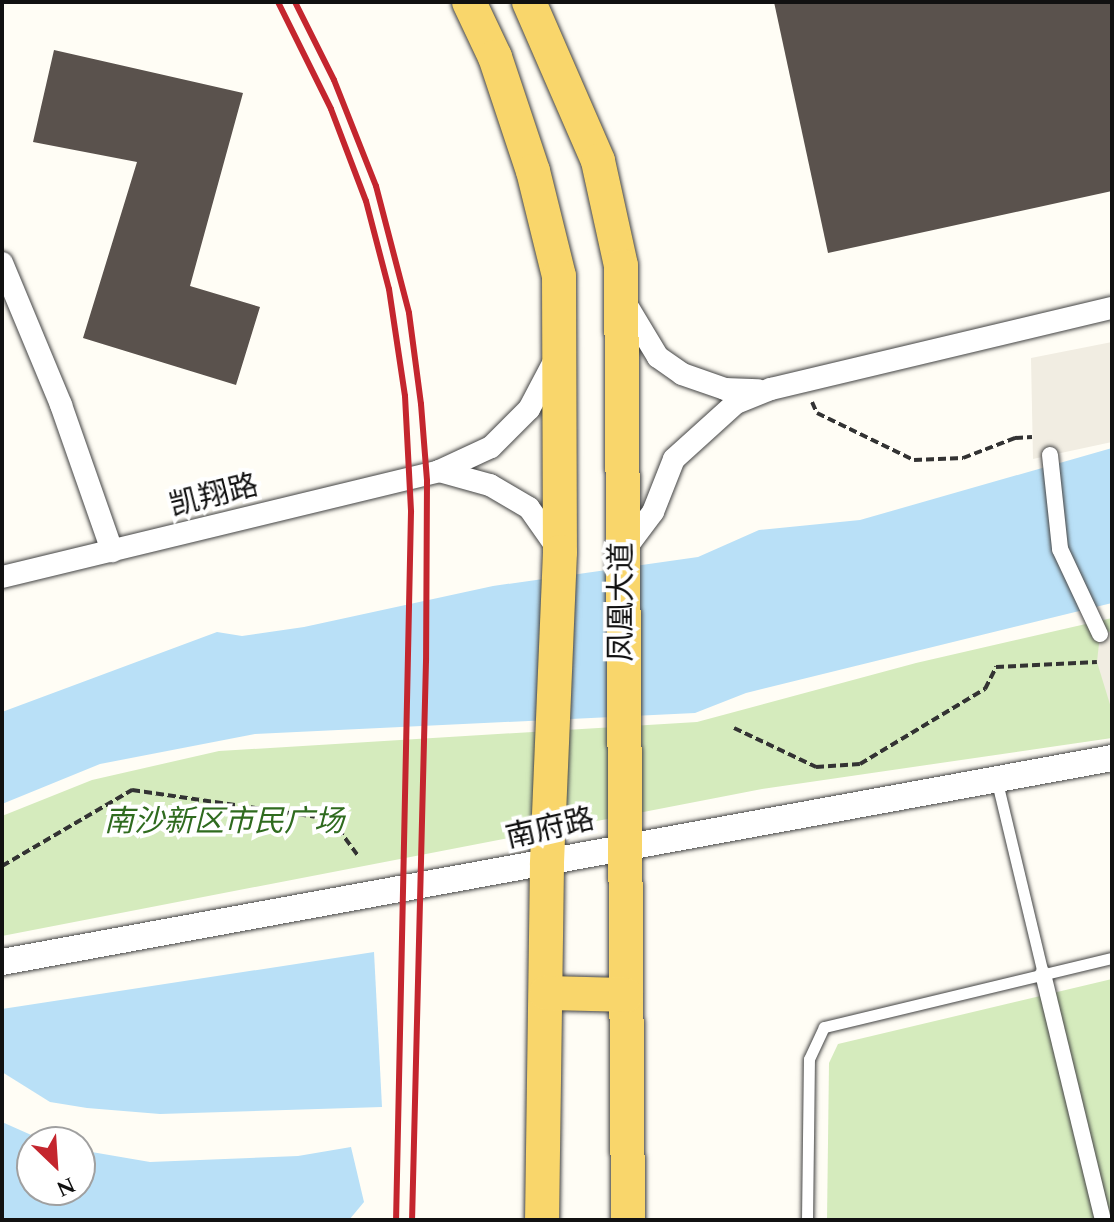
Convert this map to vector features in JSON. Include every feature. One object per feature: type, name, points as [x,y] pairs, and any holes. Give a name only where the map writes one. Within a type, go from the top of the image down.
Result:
[{"type":"main road","name":"凤凰大道","points":[[469,2],[495,57],[533,171],[559,276],[560,552],[547,865],[542,1220]]},
{"type":"main road","name":"凤凰大道","points":[[529,2],[598,161],[621,266],[628,1220]]},
{"type":"main road","points":[[546,993],[626,995]]},
{"type":"street","points":[[2,263],[61,405],[112,551]]},
{"type":"street","points":[[621,296],[645,340],[682,374],[725,389],[771,389],[1112,308]]},
{"type":"street","name":"凯翔路","points":[[2,577],[439,471],[491,447],[529,409],[559,352]]},
{"type":"street","points":[[622,553],[653,512],[674,459],[718,416],[771,389]]},
{"type":"street","points":[[1050,455],[1060,549],[1100,634]]},
{"type":"street","points":[[439,471],[490,485],[529,508],[560,552]]},
{"type":"street","name":"南府路","points":[[2,962],[547,865],[623,845],[1112,758]]},
{"type":"street","points":[[1043,974],[1103,1220]]},
{"type":"lane","points":[[996,778],[1043,974]]},
{"type":"lane","points":[[807,1220],[809,1059],[824,1027],[1112,958]]},
{"type":"path","points":[[804,382],[817,413],[914,460],[963,458],[1015,438],[1032,437]]},
{"type":"path","points":[[734,728],[816,767],[860,764],[985,689],[996,667],[1097,662]]},
{"type":"path","points":[[2,866],[132,790],[331,819],[359,857]]},
{"type":"green space","name":"南沙新区市民广场","points":[[1112,618],[1112,738],[762,789],[2,936],[2,816],[92,780],[219,751],[697,722],[916,663]]},
{"type":"green space","points":[[1112,979],[1112,1220],[827,1220],[829,1063],[838,1044]]},
{"type":"shaded area","points":[[1112,342],[1112,442],[1033,459],[1031,358]]},
{"type":"shaded area","points":[[1112,631],[1112,711],[1097,662],[1100,634]]},
{"type":"water","points":[[1112,448],[1112,603],[746,693],[695,713],[255,734],[100,764],[2,804],[2,712],[217,632],[242,636],[304,627],[493,586],[698,557],[759,530],[860,520]]},
{"type":"water","points":[[374,952],[382,1107],[160,1114],[87,1108],[50,1102],[2,1072],[2,1009]]},
{"type":"water","points":[[2,1122],[16,1128],[16,1206],[96,1206],[96,1153],[150,1162],[298,1156],[351,1147],[364,1202],[349,1220],[2,1220]]},
{"type":"building","points":[[774,2],[1112,2],[1112,191],[828,253]]},
{"type":"building","points":[[54,50],[243,93],[190,286],[260,307],[236,385],[83,338],[137,162],[33,142]]},
{"type":"railway","points":[[278,2],[331,109],[366,201],[389,289],[405,396],[411,512],[396,1220]]},
{"type":"railway","points":[[295,2],[334,80],[376,186],[409,313],[421,404],[427,481],[426,661],[412,1220]]}]
